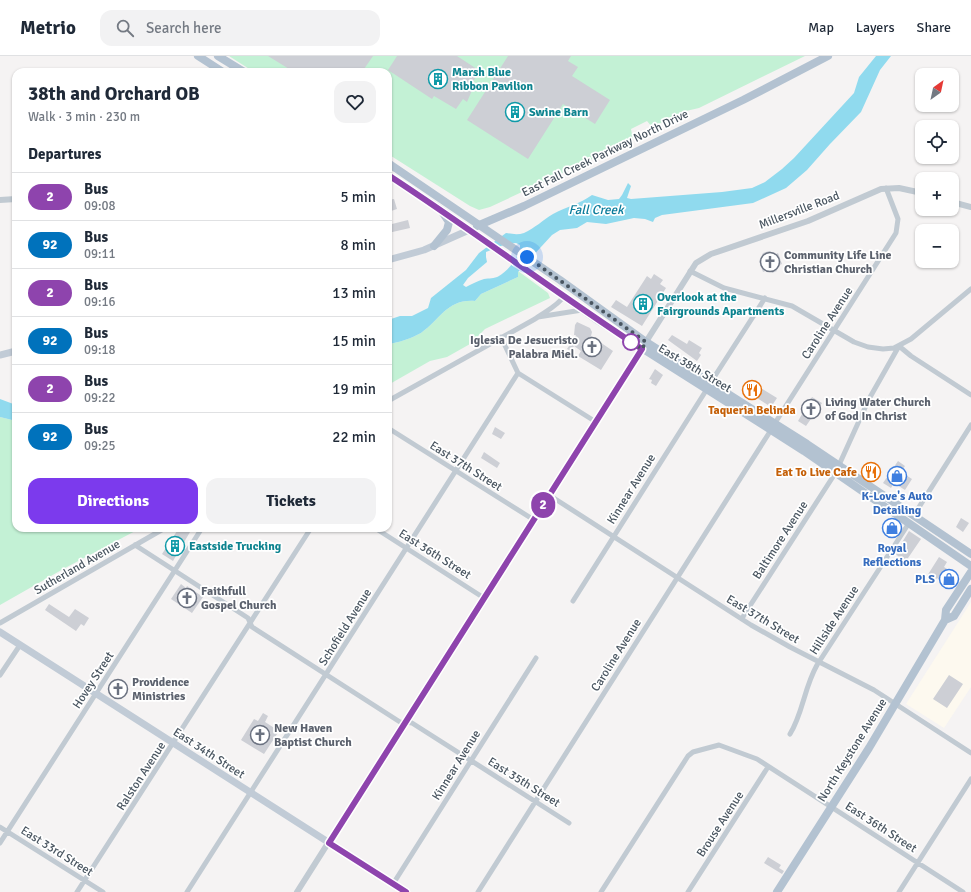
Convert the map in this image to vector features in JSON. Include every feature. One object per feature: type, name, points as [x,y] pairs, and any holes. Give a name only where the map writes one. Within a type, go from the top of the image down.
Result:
[{"type":"main road","points":[[198,56],[217,68]]},
{"type":"main road","points":[[218,56],[238,68]]},
{"type":"main road","name":"East Fall Creek Parkway North Drive","points":[[392,259],[434,246],[530,203],[743,100],[828,56]]},
{"type":"main road","name":"East 38th Street","points":[[392,166],[560,280],[644,345]]},
{"type":"main road","name":"East 38th Street","points":[[392,178],[583,310],[644,345],[773,426],[837,469],[909,523],[971,566]]},
{"type":"main road","points":[[434,246],[447,230],[449,222],[435,206]]},
{"type":"main road","points":[[0,355],[12,352]]},
{"type":"main road","name":"East 38th Street","points":[[837,469],[914,515],[971,554]]},
{"type":"main road","name":"North Keystone Avenue","points":[[777,892],[873,742],[945,620],[946,610],[971,572]]},
{"type":"main road","name":"North Keystone Avenue","points":[[945,620],[954,616],[971,589]]},
{"type":"main road","name":"East 34th Street","points":[[0,632],[406,892]]},
{"type":"street","name":"Millersville Road","points":[[297,892],[534,520],[690,271],[699,260],[708,255],[808,221],[878,190],[886,188],[904,188],[915,191]]},
{"type":"street","name":"Caroline Avenue","points":[[478,892],[896,233],[898,219],[886,188]]},
{"type":"street","points":[[0,200],[12,199]]},
{"type":"street","points":[[959,204],[971,207]]},
{"type":"street","points":[[690,271],[724,288],[765,298],[798,309],[847,339],[868,347],[888,349],[899,346],[921,332],[971,288]]},
{"type":"street","points":[[392,399],[537,317],[557,305],[564,296]]},
{"type":"street","name":"Kinnear Avenue","points":[[573,601],[765,298]]},
{"type":"street","points":[[537,317],[583,310]]},
{"type":"street","points":[[501,337],[518,373],[596,422]]},
{"type":"street","points":[[899,346],[911,356],[971,395]]},
{"type":"street","name":"Baltimore Avenue","points":[[742,619],[837,469],[869,399],[899,346]]},
{"type":"street","name":"Schofield Avenue","points":[[187,892],[327,675],[518,373]]},
{"type":"street","points":[[914,515],[971,425]]},
{"type":"street","name":"East 37th Street","points":[[392,431],[455,472],[534,520]]},
{"type":"street","name":"East 37th Street","points":[[549,495],[742,619],[780,642],[855,679],[895,703],[971,753]]},
{"type":"street","name":"Hillside Avenue","points":[[790,734],[798,718],[809,679],[909,523]]},
{"type":"street","name":"Sutherland Avenue","points":[[0,623],[158,532]]},
{"type":"street","name":"Hovey Street","points":[[0,843],[199,532]]},
{"type":"street","name":"Ralston Avenue","points":[[77,892],[308,532]]},
{"type":"street","name":"East 36th Street","points":[[380,532],[484,598]]},
{"type":"street","name":"East 35th Street","points":[[135,545],[248,618],[252,626],[400,722],[412,723],[569,823]]},
{"type":"street","points":[[0,675],[20,645]]},
{"type":"street","name":"Kinnear Avenue","points":[[393,884],[536,658]]},
{"type":"street","name":"East 36th Street","points":[[601,892],[688,756],[693,752],[719,745],[757,759],[963,892]]},
{"type":"street","name":"Brouse Avenue","points":[[688,892],[768,767]]},
{"type":"street","points":[[899,892],[971,780]]},
{"type":"street","name":"East 33rd Street","points":[[0,827],[103,892]]},
{"type":"shaded area","points":[[971,602],[971,687],[944,728],[906,704]]},
{"type":"green space","points":[[229,56],[805,56],[699,108],[686,111],[652,127],[647,121],[631,129],[633,140],[490,207],[479,210],[470,206],[392,157],[392,68],[248,68]]},
{"type":"green space","points":[[518,271],[548,293],[550,298],[485,329],[470,344],[447,357],[430,361],[392,383],[392,344],[421,333],[445,311],[458,303],[475,301],[481,294],[518,277]]},
{"type":"green space","points":[[0,417],[12,420],[12,532],[133,532],[65,568],[0,605]]},
{"type":"water","name":"Fall Creek","points":[[876,56],[891,56],[880,70],[861,112],[807,170],[786,188],[753,203],[662,215],[655,218],[653,222],[645,219],[634,218],[606,224],[587,222],[577,228],[560,230],[552,235],[518,272],[518,277],[481,294],[475,301],[458,303],[445,311],[421,333],[392,343],[392,319],[400,316],[412,316],[428,308],[431,298],[466,270],[479,253],[506,233],[524,233],[553,214],[583,201],[592,195],[608,200],[619,199],[628,183],[631,186],[627,198],[631,199],[722,192],[752,188],[765,182],[794,158],[854,93],[859,77]],"holes":[[[516,243],[520,245],[520,249],[510,267],[503,274],[495,278],[481,280],[466,287],[463,285],[468,278],[487,262],[486,252],[506,244]]]},
{"type":"water","points":[[0,399],[12,404],[12,420],[0,417]]},
{"type":"building","points":[[268,56],[373,56],[365,68],[288,68]]},
{"type":"building","name":"Marsh Blue Ribbon Pavilion","points":[[397,56],[457,56],[480,71],[470,86],[473,88],[467,102],[463,99],[456,109],[434,96],[432,99],[392,73],[392,68],[389,68]]},
{"type":"building","name":"Swine Barn","points":[[508,56],[571,56],[568,61],[578,67],[572,76],[610,100],[595,124],[563,104],[528,159],[467,120]]},
{"type":"building","points":[[392,199],[394,199],[397,209],[392,211]]},
{"type":"building","points":[[408,220],[410,228],[392,232],[392,224]]},
{"type":"building","name":"Community Life Line Christian Church","points":[[769,251],[776,254],[778,253],[782,264],[775,267],[777,271],[772,273],[770,269],[763,272],[759,261],[763,253]]},
{"type":"building","name":"Overlook at the Fairgrounds Apartments","points":[[654,274],[663,280],[660,284],[666,288],[642,326],[611,307],[616,300],[627,307],[647,276],[651,279]]},
{"type":"building","name":"Iglesia De Jesucristo Palabra Miel.","points":[[577,322],[590,328],[592,332],[591,336],[613,351],[601,370],[578,356],[581,351],[574,346],[571,351],[567,349],[576,335],[574,335],[575,325]]},
{"type":"building","points":[[672,335],[687,344],[689,340],[702,348],[699,353],[701,355],[697,361],[668,340]]},
{"type":"building","points":[[655,369],[663,375],[656,386],[651,383],[652,380],[649,379]]},
{"type":"building","points":[[750,386],[758,389],[759,387],[777,398],[771,407],[746,391]]},
{"type":"building","name":"Living Water Church of God In Christ","points":[[812,397],[822,403],[806,426],[798,421]]},
{"type":"building","points":[[495,427],[505,433],[501,439],[492,434]]},
{"type":"building","points":[[484,452],[500,463],[497,468],[481,458]]},
{"type":"building","name":"K-Love's Auto Detailing","points":[[898,461],[905,466],[901,472],[912,479],[905,490],[894,483],[891,488],[883,483]]},
{"type":"building","points":[[961,518],[969,523],[963,532],[956,527]]},
{"type":"building","name":"Royal Reflections","points":[[892,519],[900,524],[891,537],[884,532]]},
{"type":"building","points":[[909,531],[921,539],[906,561],[895,554]]},
{"type":"building","name":"Eastside Trucking","points":[[176,532],[190,532],[173,561],[162,554]]},
{"type":"building","points":[[939,557],[947,562],[944,567],[955,574],[949,586],[937,578],[935,581],[927,576]]},
{"type":"building","name":"Faithfull Gospel Church","points":[[181,584],[186,588],[187,586],[203,597],[192,613],[171,599]]},
{"type":"building","points":[[49,604],[69,617],[75,609],[89,618],[84,626],[81,624],[76,631],[45,610]]},
{"type":"building","points":[[949,675],[963,684],[947,708],[933,699]]},
{"type":"building","name":"Providence Ministries","points":[[116,681],[127,688],[122,697],[110,689]]},
{"type":"building","name":"New Haven Baptist Church","points":[[263,713],[268,716],[265,722],[279,731],[264,754],[241,740],[254,719],[258,721]]},
{"type":"building","points":[[768,857],[781,865],[779,868],[784,871],[782,874],[764,863]]},
{"type":"bus line","name":"2","points":[[392,178],[596,319],[642,349],[329,843],[406,892]]},
{"type":"place","name":"Marsh Blue Ribbon Pavilion","points":[[438,79]]},
{"type":"place","name":"Swine Barn","points":[[515,112]]},
{"type":"place","name":"Community Life Line Christian Church","points":[[770,262]]},
{"type":"place","name":"Overlook at the Fairgrounds Apartments","points":[[643,304]]},
{"type":"place","name":"Iglesia De Jesucristo Palabra Miel.","points":[[592,347]]},
{"type":"place","name":"Taqueria Belinda","points":[[752,390]]},
{"type":"place","name":"Living Water Church of God In Christ","points":[[811,409]]},
{"type":"place","name":"Eat To Live Cafe","points":[[871,472]]},
{"type":"place","name":"K-Love's Auto Detailing","points":[[897,476]]},
{"type":"place","name":"Royal Reflections","points":[[892,528]]},
{"type":"place","name":"Eastside Trucking","points":[[175,546]]},
{"type":"place","name":"PLS","points":[[949,579]]},
{"type":"place","name":"Faithfull Gospel Church","points":[[187,598]]},
{"type":"place","name":"Providence Ministries","points":[[118,689]]},
{"type":"place","name":"New Haven Baptist Church","points":[[260,735]]},
{"type":"route","points":[[527,257],[637,334],[646,342],[642,349],[631,342]]}]
